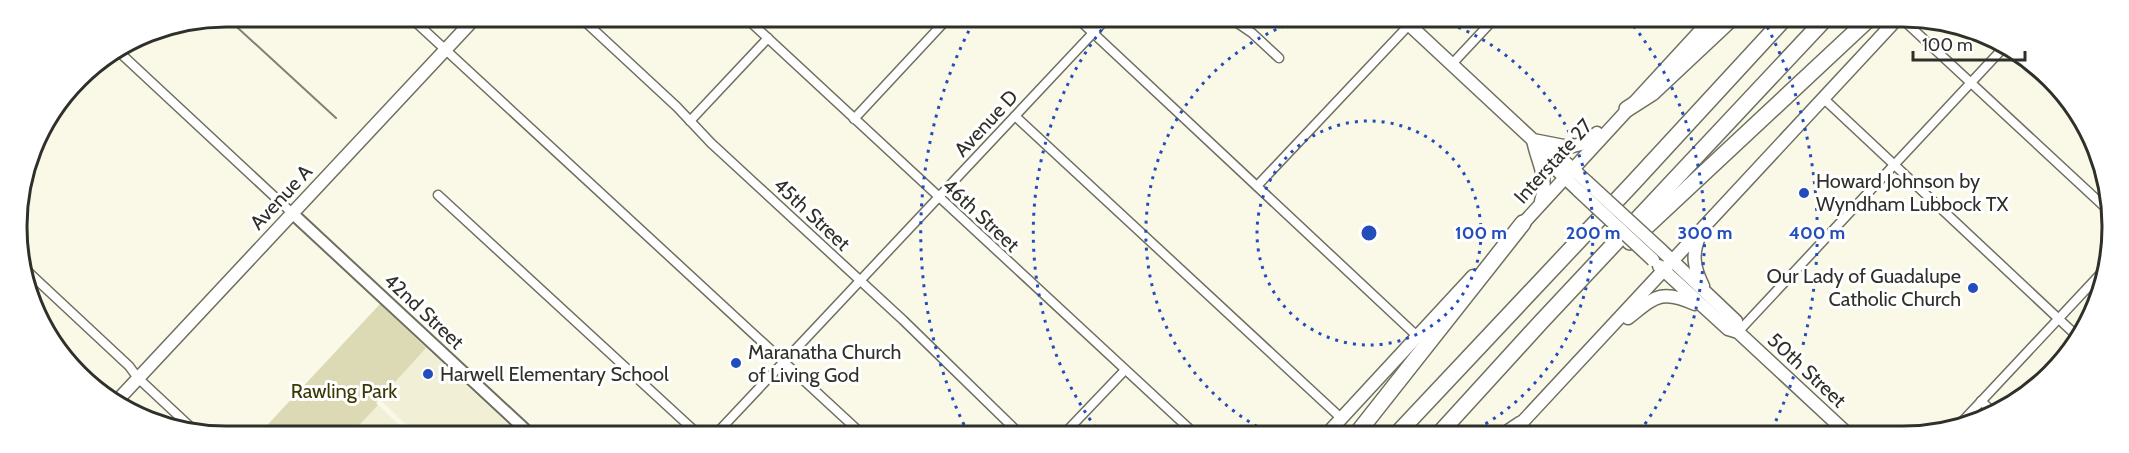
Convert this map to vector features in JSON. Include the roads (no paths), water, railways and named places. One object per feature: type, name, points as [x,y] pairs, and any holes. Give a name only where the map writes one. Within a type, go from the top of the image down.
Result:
[{"type":"highway","points":[[1624,113],[1652,93],[1722,27]]},
{"type":"highway","points":[[1404,426],[1777,27]]},
{"type":"highway","points":[[1446,426],[1818,27]]},
{"type":"highway","points":[[1541,322],[1860,27]]},
{"type":"highway","points":[[1363,426],[1523,223]]},
{"type":"main road","name":"Avenue A","points":[[122,396],[467,27]]},
{"type":"main road","name":"50th Street","points":[[1412,27],[1569,173],[1653,260],[1728,329],[1738,332],[1839,426]]},
{"type":"main road","name":"Interstate 27","points":[[1334,426],[1704,27]]},
{"type":"main road","points":[[1521,424],[1891,27]]},
{"type":"main road","points":[[1540,205],[1545,181],[1536,143],[1569,147],[1582,145],[1624,113]]},
{"type":"main road","name":"50th Street","points":[[1583,187],[1673,261],[1736,321],[1738,332]]},
{"type":"main road","points":[[1707,293],[1693,260],[1696,243],[1708,223]]},
{"type":"main road","points":[[1601,339],[1655,297],[1685,299],[1712,315]]},
{"type":"street","points":[[422,27],[853,426]]},
{"type":"street","name":"45th Street","points":[[591,27],[1012,426]]},
{"type":"street","name":"46th Street","points":[[756,27],[1186,426]]},
{"type":"street","points":[[854,119],[940,27]]},
{"type":"street","points":[[1087,27],[1418,336]]},
{"type":"street","name":"Avenue D","points":[[724,426],[1099,27]]},
{"type":"street","points":[[1243,27],[1279,58]]},
{"type":"street","points":[[1257,186],[1401,27]]},
{"type":"street","points":[[1452,64],[1487,27]]},
{"type":"street","points":[[1911,28],[2100,203]]},
{"type":"street","points":[[690,121],[768,38]]},
{"type":"street","points":[[1738,332],[1999,52]]},
{"type":"street","points":[[124,56],[292,213]]},
{"type":"street","points":[[1823,98],[2072,331]]},
{"type":"street","points":[[1015,116],[1341,418]]},
{"type":"street","points":[[438,195],[689,426]]},
{"type":"street","name":"42nd Street","points":[[292,213],[521,426]]},
{"type":"street","points":[[34,277],[184,421]]},
{"type":"street","points":[[1968,414],[2094,281]]},
{"type":"street","points":[[1072,426],[1125,370]]},
{"type":"street","points":[[1981,401],[1987,407]]},
{"type":"railway","points":[[237,27],[336,118]]},
{"type":"place","name":"Howard Johnson by Wyndham Lubbock TX","points":[[1804,193]]},
{"type":"place","name":"Our Lady of Guadalupe Catholic Church","points":[[1973,288]]},
{"type":"place","name":"Maranatha Church of Living God","points":[[736,363]]},
{"type":"place","name":"Harwell Elementary School","points":[[428,374]]},
{"type":"park label","name":"Rawling Park","points":[[344,391]]}]
